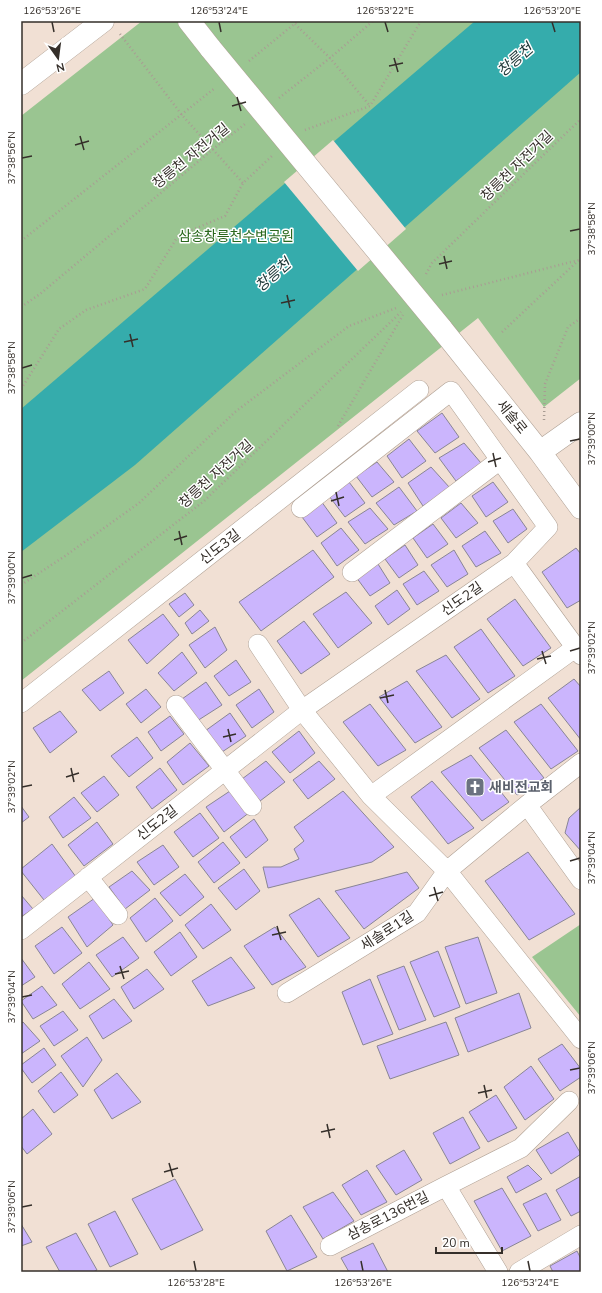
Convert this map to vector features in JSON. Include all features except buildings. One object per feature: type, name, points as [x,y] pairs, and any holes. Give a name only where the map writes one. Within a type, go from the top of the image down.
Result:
[{"type":"street","name":"세솔로","points":[[188,21],[441,328],[540,452],[581,508]]},
{"type":"street","points":[[21,84],[110,26]]},
{"type":"street","name":"신도3길","points":[[21,703],[419,390]]},
{"type":"street","name":"신도2길","points":[[21,930],[302,710],[514,563],[548,527],[451,392],[301,508]]},
{"type":"street","points":[[540,452],[581,423]]},
{"type":"street","points":[[352,572],[500,460]]},
{"type":"street","points":[[371,796],[578,652],[514,563]]},
{"type":"street","points":[[258,644],[302,710],[371,796],[447,871],[581,1039]]},
{"type":"street","points":[[176,706],[252,806]]},
{"type":"street","name":"세솔로1길","points":[[287,993],[417,913],[447,871],[581,763]]},
{"type":"street","points":[[527,805],[581,880]]},
{"type":"street","points":[[88,877],[118,915]]},
{"type":"street","name":"삼송로136번길","points":[[330,1246],[521,1148],[569,1101]]},
{"type":"street","name":"삼송로136번길","points":[[446,1186],[498,1272]]},
{"type":"street","points":[[519,1272],[581,1235]]},
{"type":"path","points":[[247,62],[298,21]]},
{"type":"path","points":[[274,102],[330,58],[373,21]]},
{"type":"path","points":[[303,130],[370,106],[421,21]]},
{"type":"path","points":[[295,24],[330,58],[370,106]]},
{"type":"path","points":[[110,26],[212,150],[243,184]]},
{"type":"path","points":[[21,241],[217,86]]},
{"type":"path","name":"창릉천 자전거길","points":[[425,276],[432,263],[581,119]]},
{"type":"path","name":"창릉천 자전거길","points":[[21,307],[40,294],[212,150],[250,121]]},
{"type":"path","points":[[21,389],[59,329],[86,310],[145,289],[178,236],[224,216],[243,184],[274,153]]},
{"type":"path","points":[[440,295],[580,260]]},
{"type":"path","points":[[502,332],[580,260]]},
{"type":"path","points":[[338,426],[404,308]]},
{"type":"path","points":[[21,585],[65,556],[139,503],[235,412],[349,326],[404,308]]},
{"type":"path","name":"창릉천 자전거길","points":[[21,643],[204,501],[404,308]]},
{"type":"path","points":[[544,420],[545,384],[568,327],[581,318]]},
{"type":"green space","name":"삼송창릉천수변공원","points":[[142,21],[581,21],[581,378],[544,407],[478,318],[21,681],[21,116]]},
{"type":"green space","points":[[581,924],[581,1017],[532,957]]},
{"type":"water","name":"창릉천","points":[[475,21],[581,21],[581,72],[135,465],[21,552],[21,409]]},
{"type":"pier","points":[[333,140],[406,229],[358,271],[284,182]]},
{"type":"place","name":"새비전교회","points":[[475,787]]}]
